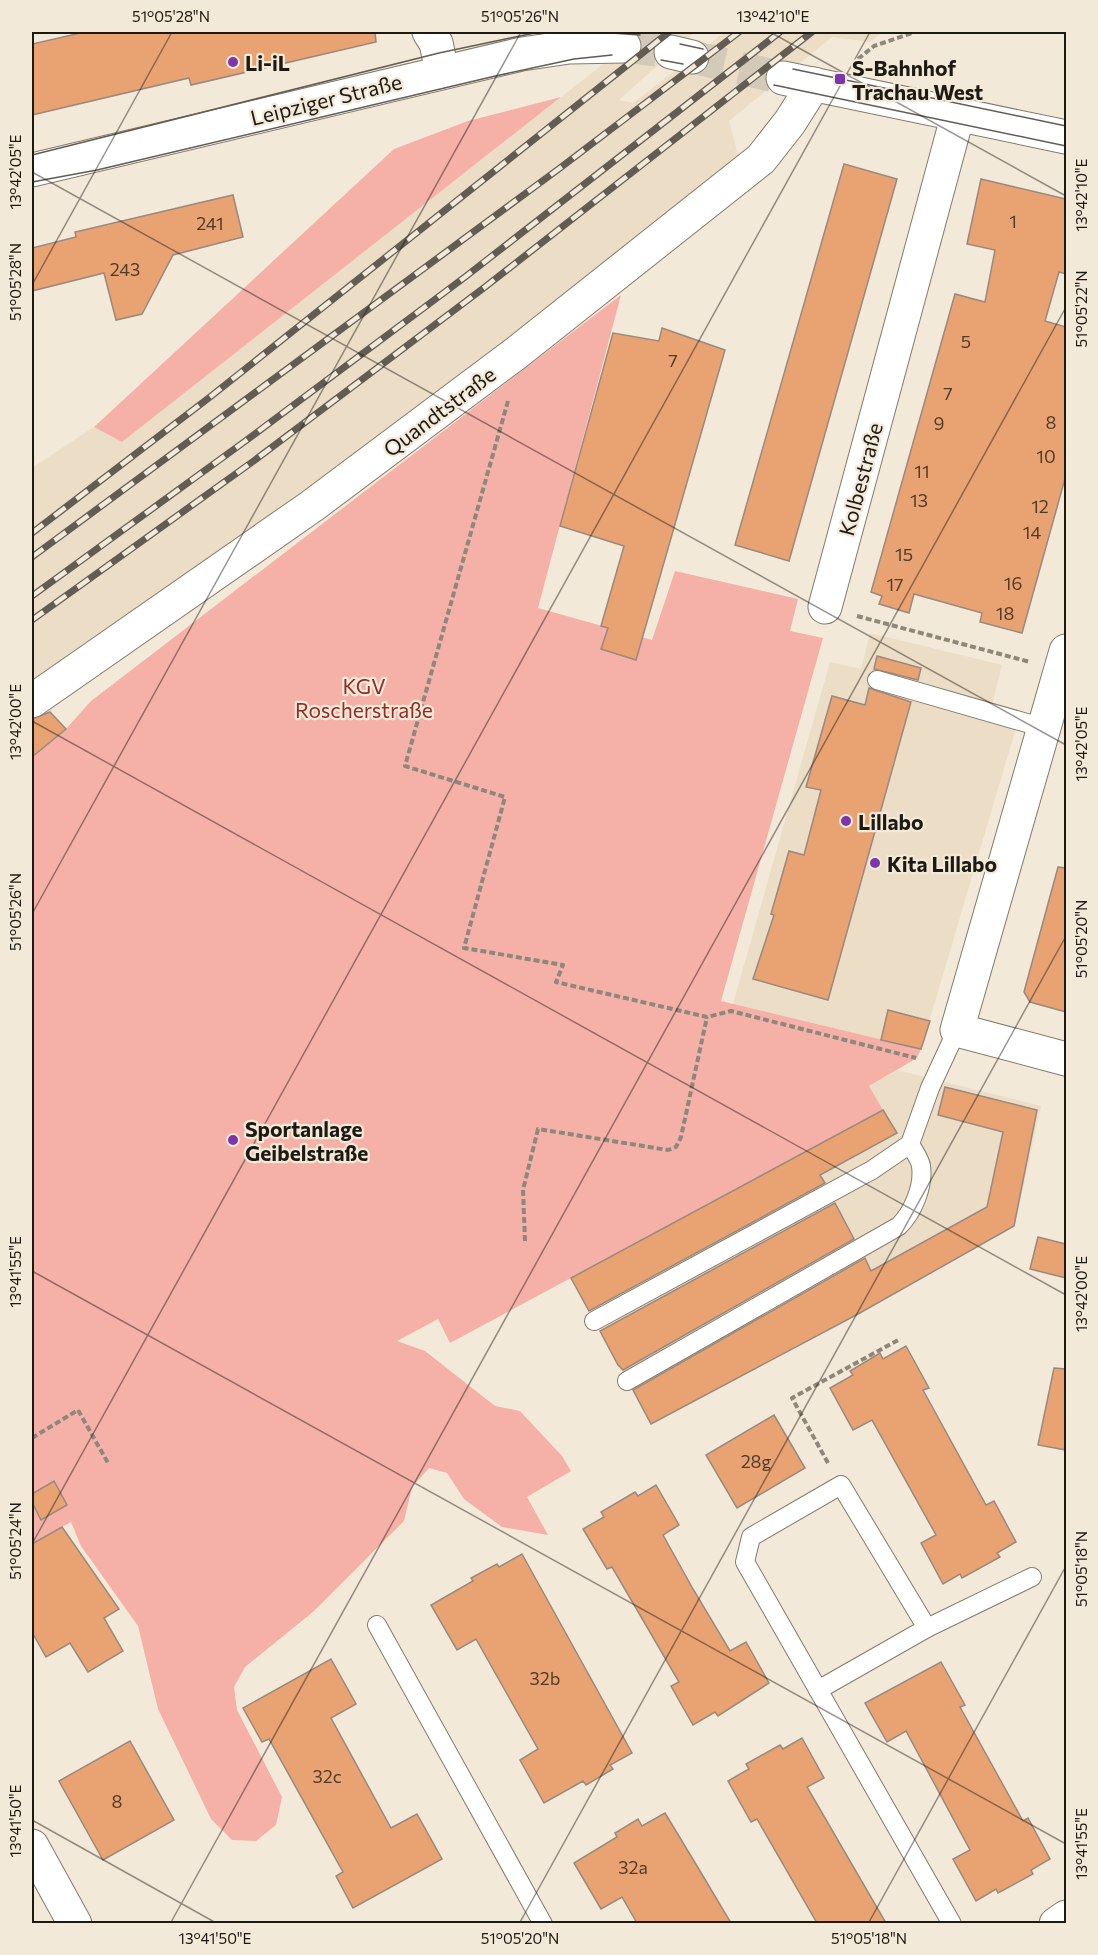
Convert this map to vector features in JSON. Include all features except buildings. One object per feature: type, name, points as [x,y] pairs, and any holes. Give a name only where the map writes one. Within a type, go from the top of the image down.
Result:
[{"type":"street","points":[[429,32],[436,43],[442,70]]},
{"type":"street","name":"Leipziger Straße","points":[[32,170],[442,70],[522,54],[569,39],[624,46]]},
{"type":"street","points":[[813,84],[1066,137]]},
{"type":"street","name":"Quandtstraße","points":[[32,701],[312,506],[515,354],[761,159],[790,122],[813,84]]},
{"type":"street","name":"Kolbestraße","points":[[825,607],[958,114]]},
{"type":"street","points":[[1064,661],[957,1030],[1066,1059]]},
{"type":"street","points":[[32,1846],[75,1923]]},
{"type":"lane","points":[[877,680],[1044,728]]},
{"type":"lane","points":[[594,1321],[872,1170],[910,1144],[930,1088],[957,1030]]},
{"type":"lane","points":[[627,1381],[899,1226],[908,1218],[916,1199],[921,1165],[910,1144]]},
{"type":"lane","points":[[927,1628],[841,1485],[751,1536],[745,1562],[952,1923]]},
{"type":"lane","points":[[818,1690],[927,1628],[1032,1576]]},
{"type":"lane","points":[[377,1625],[543,1923]]},
{"type":"path","points":[[813,84],[845,69],[874,46],[915,32]]},
{"type":"path","points":[[515,354],[515,377],[405,766],[505,797],[464,948],[562,964],[556,982],[707,1017],[731,1011],[916,1058],[957,1030]]},
{"type":"path","points":[[825,607],[1064,661]]},
{"type":"path","points":[[525,1240],[523,1190],[538,1129],[668,1150],[676,1147],[681,1137],[707,1017]]},
{"type":"path","points":[[841,1485],[792,1398],[900,1339]]},
{"type":"path","points":[[32,1438],[78,1410],[108,1463]]},
{"type":"shaded area","points":[[644,32],[695,32],[619,100],[633,103],[725,32],[883,32],[870,42],[832,37],[729,121],[738,155],[599,268],[323,484],[66,662],[32,681],[32,468],[94,427],[122,442]]},
{"type":"shaded area","name":"Kita Lillabo","points":[[870,633],[1002,665],[992,705],[1018,721],[921,1049],[733,1004],[830,662],[861,669]]},
{"type":"shaded area","points":[[897,1070],[1041,1106],[1015,1225],[651,1424],[571,1278],[882,1110],[869,1086]]},
{"type":"green space","points":[[561,97],[122,442],[94,427],[394,149],[468,121]]},
{"type":"green space","name":"KGV Roscherstraße","points":[[621,295],[538,608],[652,640],[675,571],[798,599],[790,631],[823,638],[721,1001],[921,1049],[917,1058],[869,1086],[883,1110],[450,1343],[438,1319],[397,1341],[425,1351],[495,1406],[520,1411],[562,1456],[571,1471],[527,1497],[548,1535],[502,1527],[464,1499],[447,1473],[429,1468],[412,1487],[404,1521],[314,1611],[245,1667],[234,1687],[237,1710],[282,1797],[276,1825],[256,1841],[232,1840],[211,1819],[158,1709],[138,1626],[81,1546],[71,1522],[32,1544],[32,757],[66,729],[91,701]]},
{"type":"tunnel","points":[[624,46],[671,52]]},
{"type":"tunnel","points":[[692,57],[783,78]]},
{"type":"tram line","points":[[32,155],[439,53],[539,32]]},
{"type":"tram line","points":[[598,32],[640,35]]},
{"type":"tram line","points":[[680,44],[703,49]]},
{"type":"tram line","points":[[32,182],[97,170],[491,77],[574,59],[612,55]]},
{"type":"tram line","points":[[661,60],[683,64]]},
{"type":"tram line","points":[[793,69],[1066,126]]},
{"type":"tram line","points":[[774,85],[1066,146]]},
{"type":"railway","points":[[32,533],[210,397],[669,32]]},
{"type":"railway","points":[[32,557],[560,168],[739,32]]},
{"type":"railway","points":[[32,596],[465,277],[780,32]]},
{"type":"railway","points":[[32,620],[255,460],[485,287],[812,32]]},
{"type":"place","name":"Li-iL","points":[[233,62]]},
{"type":"place","name":"S-Bahnhof Trachau West","points":[[840,79]]},
{"type":"place","name":"Lillabo","points":[[846,821]]},
{"type":"place","name":"Kita Lillabo","points":[[875,863]]},
{"type":"place","name":"Sportanlage Geibelstraße","points":[[233,1140]]}]
